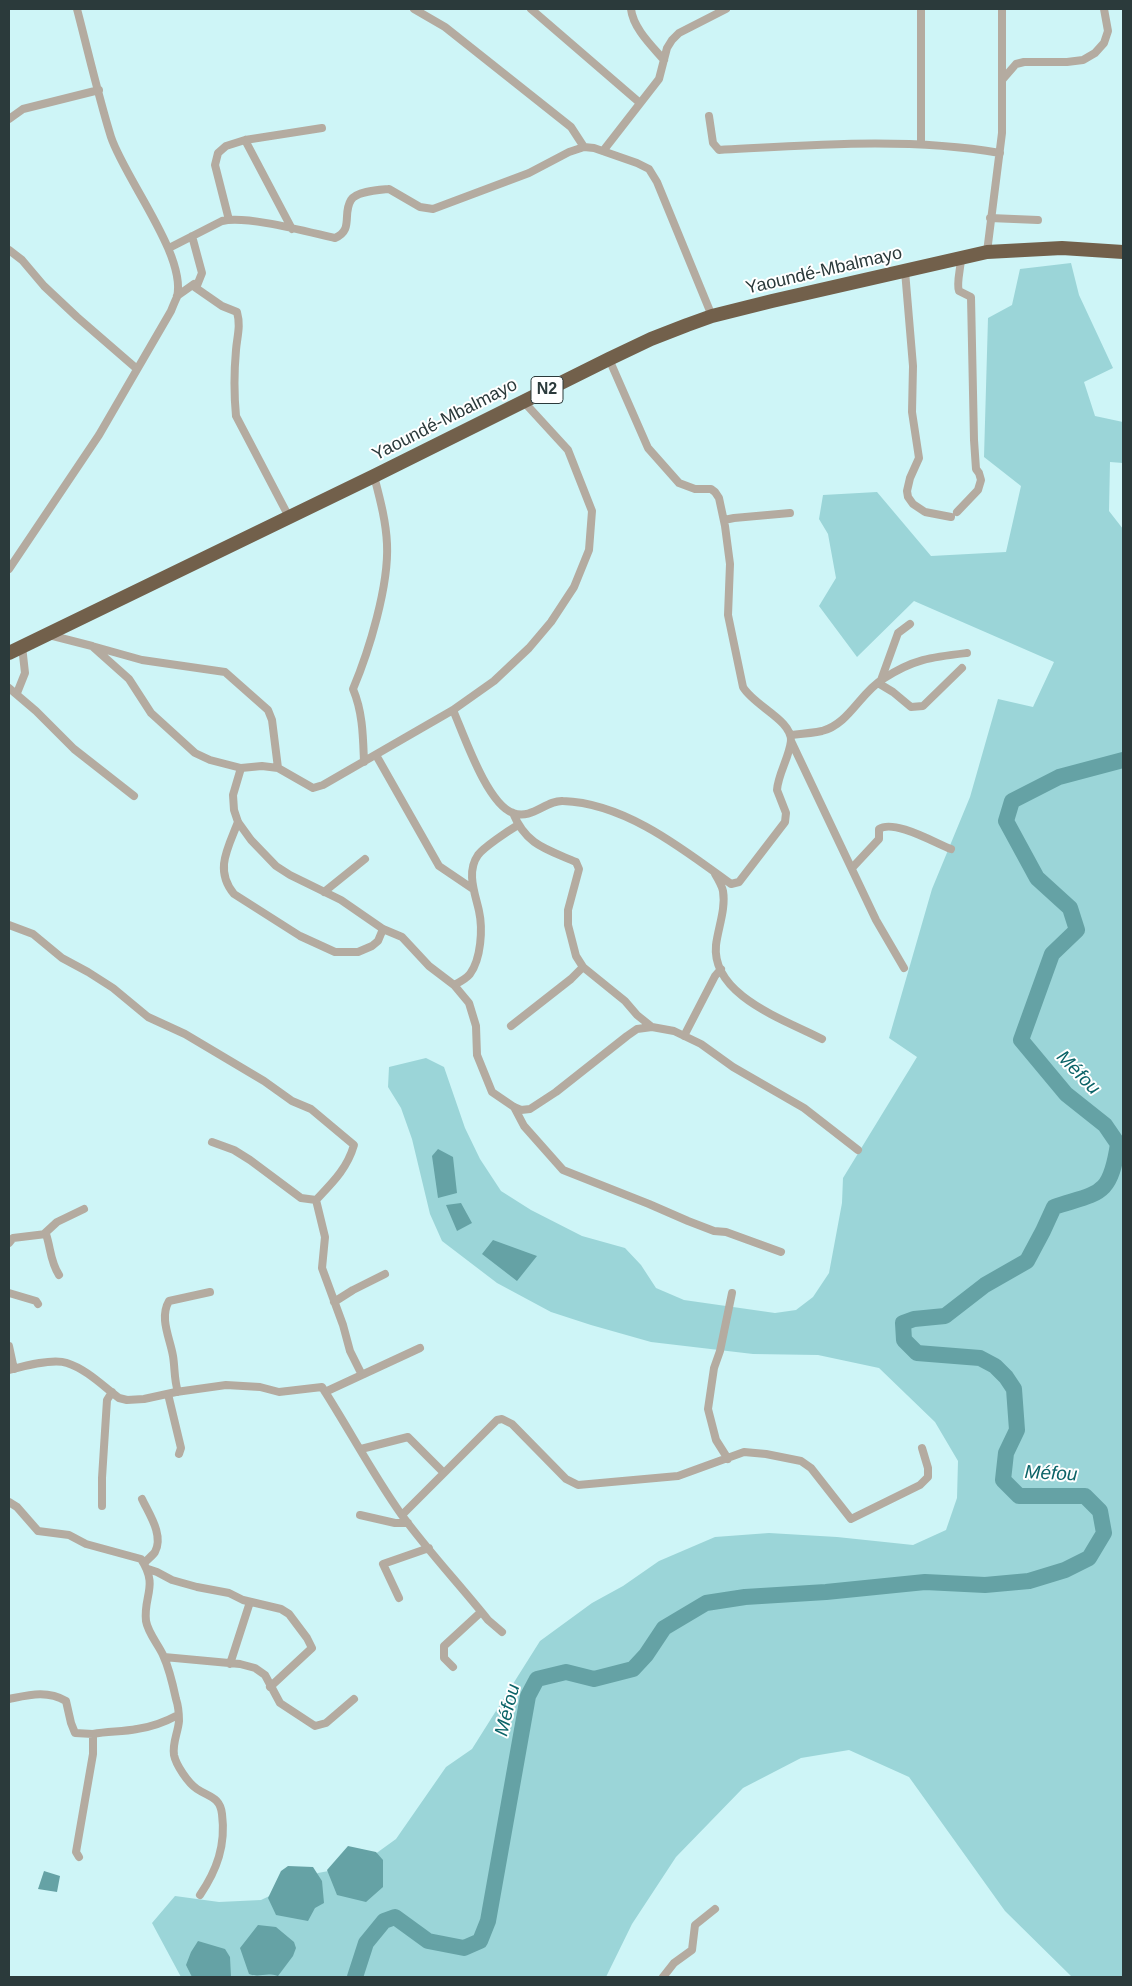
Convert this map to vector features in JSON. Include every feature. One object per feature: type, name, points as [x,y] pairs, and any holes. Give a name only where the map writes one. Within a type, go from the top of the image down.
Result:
[{"type":"highway","name":"Yaoundé-Mbalmayo","points":[[9,653],[44,634],[374,476],[609,359],[651,339],[712,316],[987,252],[1062,248],[1123,252]]},
{"type":"street","points":[[9,570],[94,443],[171,311],[177,296],[177,278],[169,248],[128,174],[112,138],[77,9]]},
{"type":"street","points":[[414,9],[445,27],[571,127],[584,147]]},
{"type":"street","points":[[531,9],[556,28],[640,102]]},
{"type":"street","points":[[631,9],[632,16],[642,33],[664,60]]},
{"type":"street","points":[[603,151],[659,78],[667,48],[679,33],[726,9]]},
{"type":"street","points":[[921,9],[921,144]]},
{"type":"street","points":[[987,252],[1000,153],[1004,104],[1002,9]]},
{"type":"street","points":[[1003,79],[1016,64],[1024,62],[1083,60],[1095,53],[1104,43],[1108,31],[1104,9]]},
{"type":"street","points":[[9,119],[23,109],[99,90]]},
{"type":"street","points":[[709,116],[713,143],[719,150],[794,146],[921,144],[945,145],[1000,153]]},
{"type":"street","points":[[229,220],[215,165],[218,153],[226,146],[245,140],[322,128]]},
{"type":"street","points":[[245,140],[292,229]]},
{"type":"street","points":[[169,248],[229,220],[248,221],[335,238],[341,235],[346,228],[351,200],[362,194],[389,189],[420,207],[433,209],[529,173],[569,152],[584,147],[603,151],[649,169],[657,182],[712,316]]},
{"type":"street","points":[[990,218],[1038,220]]},
{"type":"street","points":[[192,236],[202,273],[196,288]]},
{"type":"street","points":[[9,250],[22,260],[44,286],[77,317],[137,369]]},
{"type":"street","points":[[905,271],[913,366],[912,412],[918,458],[910,478],[907,491],[908,498],[925,512],[938,516],[954,514],[978,490],[981,480],[980,473],[976,469],[974,440],[971,297],[959,291],[957,287],[961,258]]},
{"type":"street","points":[[177,296],[194,284],[196,288],[222,306],[237,312],[240,322],[236,350],[234,402],[236,416],[290,517]]},
{"type":"street","points":[[609,359],[648,448],[680,483],[695,489],[704,488],[715,492],[719,498],[730,564],[728,615],[743,688],[748,696],[787,727],[876,920],[904,968]]},
{"type":"street","points":[[92,646],[129,679],[151,713],[195,752],[210,760],[241,768],[262,766],[278,768],[313,788],[364,762],[453,710],[494,682],[530,648],[546,629],[574,587],[589,550],[592,511],[568,450],[524,402]]},
{"type":"street","points":[[364,762],[362,722],[357,700],[352,690],[364,664],[383,588],[387,546],[384,511],[374,476]]},
{"type":"street","points":[[724,520],[790,513]]},
{"type":"street","points":[[880,681],[898,633],[910,624]]},
{"type":"street","points":[[44,634],[142,660],[225,672],[268,710],[272,720],[278,768]]},
{"type":"street","points":[[17,693],[25,673],[22,646]]},
{"type":"street","points":[[791,738],[822,731],[834,726],[849,714],[865,693],[880,681],[902,668],[926,658],[967,654]]},
{"type":"street","points":[[880,681],[911,707],[924,706],[962,668]]},
{"type":"street","points":[[9,688],[17,693],[74,748],[134,796]]},
{"type":"street","points":[[453,710],[488,787],[499,802],[513,813],[518,825],[529,840],[546,850],[576,862],[578,865],[579,869],[568,910],[568,925],[576,956],[582,967],[625,1001],[637,1015],[652,1027]]},
{"type":"street","points":[[513,813],[525,814],[539,810],[553,802],[562,801],[603,808],[643,825],[676,844],[731,884],[739,882],[785,822],[786,813],[776,790],[791,738]]},
{"type":"street","points":[[376,755],[439,866],[473,889]]},
{"type":"street","points":[[241,768],[233,796],[234,810],[238,822],[251,840],[276,866],[290,875],[341,900],[383,929],[402,936],[429,966],[454,985],[469,1003],[476,1026],[477,1056],[492,1092],[514,1107],[522,1110],[530,1109],[556,1092],[638,1029],[652,1027],[674,1031],[701,1044],[733,1067],[804,1108],[858,1150]]},
{"type":"street","points":[[238,822],[222,871],[227,886],[234,894],[300,936],[335,952],[358,952],[372,946],[378,942],[383,929]]},
{"type":"street","points":[[454,985],[469,975],[474,967],[477,956],[480,938],[479,912],[473,889],[472,869],[478,854],[518,825]]},
{"type":"street","points":[[852,868],[879,839],[879,829],[882,826],[899,827],[951,849]]},
{"type":"street","points":[[324,892],[366,859]]},
{"type":"street","points":[[714,872],[723,891],[716,947],[717,960],[730,986],[744,999],[822,1039]]},
{"type":"street","points":[[9,925],[33,934],[62,958],[113,988],[148,1017],[185,1034],[264,1081],[292,1101],[310,1109],[354,1145],[351,1156],[339,1177],[316,1200]]},
{"type":"street","points":[[511,1026],[571,979],[582,967]]},
{"type":"street","points":[[684,1036],[715,976],[721,969]]},
{"type":"street","points":[[514,1107],[524,1126],[563,1170],[714,1231],[726,1232],[781,1252]]},
{"type":"street","points":[[212,1142],[234,1150],[250,1160],[301,1198],[316,1200]]},
{"type":"street","points":[[316,1200],[325,1237],[322,1268],[343,1325],[350,1351],[362,1375]]},
{"type":"street","points":[[9,1242],[13,1238],[44,1234],[57,1222],[84,1209]]},
{"type":"street","points":[[44,1234],[46,1234],[51,1247],[50,1257],[59,1275]]},
{"type":"street","points":[[334,1302],[385,1274]]},
{"type":"street","points":[[178,1392],[173,1356],[165,1323],[166,1306],[169,1301],[210,1292]]},
{"type":"street","points":[[9,1293],[36,1301],[38,1304]]},
{"type":"street","points":[[728,1459],[716,1440],[708,1409],[714,1368],[720,1351],[732,1293]]},
{"type":"street","points":[[9,1346],[11,1369],[53,1361],[66,1362],[80,1369],[120,1398],[127,1400],[144,1399],[226,1385],[260,1387],[279,1392],[322,1387],[402,1515],[481,1612],[502,1632]]},
{"type":"street","points":[[325,1392],[420,1348]]},
{"type":"street","points":[[102,1506],[107,1400],[112,1392]]},
{"type":"street","points":[[168,1394],[181,1448],[179,1454]]},
{"type":"street","points":[[402,1515],[497,1420],[512,1424],[566,1479],[578,1484],[678,1476],[744,1452],[801,1461],[811,1468],[851,1519],[920,1485],[928,1477],[928,1468],[922,1448]]},
{"type":"street","points":[[361,1449],[408,1437],[444,1472]]},
{"type":"street","points":[[142,1499],[158,1538],[155,1551],[146,1566]]},
{"type":"street","points":[[9,1502],[17,1507],[38,1531],[69,1535],[86,1544],[141,1559],[146,1566],[150,1584],[146,1620],[149,1631],[164,1657],[176,1700],[179,1721],[173,1746],[174,1756],[196,1789],[215,1798],[220,1806],[222,1816],[221,1852],[212,1877],[200,1895]]},
{"type":"street","points":[[360,1515],[394,1523],[408,1523]]},
{"type":"street","points":[[400,1598],[383,1564],[429,1548]]},
{"type":"street","points":[[146,1566],[172,1580],[197,1588],[229,1593],[250,1602],[276,1607],[289,1614],[308,1638],[312,1648],[270,1687]]},
{"type":"street","points":[[230,1664],[250,1602]]},
{"type":"street","points":[[453,1667],[444,1658],[444,1646],[481,1612]]},
{"type":"street","points":[[164,1657],[255,1668],[265,1675],[280,1703],[315,1726],[326,1723],[354,1699]]},
{"type":"street","points":[[9,1699],[40,1693],[58,1696],[66,1701],[70,1723],[75,1733],[93,1734],[106,1731],[136,1730],[159,1725],[178,1715]]},
{"type":"street","points":[[80,1856],[76,1852],[92,1754],[93,1734]]},
{"type":"street","points":[[663,1977],[674,1963],[692,1950],[695,1924],[715,1909]]},
{"type":"shaded area","points":[[1071,263],[1079,295],[1113,368],[1084,382],[1095,416],[1123,422],[1123,463],[1110,462],[1109,511],[1123,529],[1123,1977],[1072,1977],[1005,1911],[909,1777],[849,1750],[801,1758],[743,1788],[676,1857],[632,1924],[606,1977],[181,1977],[152,1923],[175,1896],[219,1902],[261,1900],[318,1873],[360,1865],[396,1839],[446,1767],[472,1749],[540,1641],[592,1603],[623,1586],[659,1561],[715,1537],[769,1533],[837,1537],[913,1545],[946,1530],[957,1498],[958,1461],[935,1422],[879,1368],[818,1355],[753,1354],[651,1342],[591,1325],[551,1312],[497,1283],[442,1241],[430,1214],[412,1139],[401,1108],[388,1087],[389,1067],[426,1058],[444,1067],[465,1128],[480,1159],[501,1191],[531,1210],[582,1236],[625,1248],[641,1265],[656,1288],[684,1300],[775,1313],[796,1310],[813,1297],[829,1273],[842,1203],[843,1178],[917,1057],[889,1038],[932,889],[970,797],[998,699],[1033,707],[1054,662],[914,601],[857,657],[819,606],[836,578],[828,534],[819,519],[823,495],[877,492],[931,556],[1006,552],[1021,486],[984,457],[988,318],[1012,305],[1020,269]]},
{"type":"shaded area","points":[[438,1149],[453,1157],[457,1193],[438,1198],[432,1156]]},
{"type":"shaded area","points":[[461,1203],[472,1223],[457,1231],[446,1205]]},
{"type":"shaded area","points":[[493,1240],[537,1256],[517,1281],[482,1254]]},
{"type":"shaded area","points":[[348,1846],[376,1852],[383,1860],[383,1887],[366,1902],[337,1895],[327,1870]]},
{"type":"shaded area","points":[[288,1866],[313,1867],[322,1881],[324,1903],[315,1908],[308,1921],[276,1915],[268,1898],[281,1871]]},
{"type":"shaded area","points":[[44,1871],[60,1876],[57,1892],[38,1889]]},
{"type":"shaded area","points":[[258,1925],[276,1927],[294,1942],[296,1948],[293,1956],[278,1976],[249,1974],[240,1948]]},
{"type":"shaded area","points":[[198,1941],[225,1949],[230,1957],[231,1977],[192,1977],[186,1965]]},
{"type":"waterway","name":"Méfou","points":[[355,1977],[366,1943],[384,1921],[395,1917],[428,1941],[464,1948],[480,1941],[488,1921],[528,1696],[537,1679],[566,1672],[594,1679],[633,1669],[646,1655],[664,1628],[706,1603],[745,1597],[826,1592],[925,1582],[985,1585],[1029,1581],[1065,1570],[1089,1558],[1104,1533],[1100,1511],[1085,1496],[1019,1496],[1003,1480],[1006,1453],[1017,1430],[1014,1389],[1006,1377],[995,1366],[980,1358],[917,1353],[904,1340],[903,1323],[914,1319],[945,1316],[985,1285],[1027,1261],[1054,1207],[1100,1190],[1111,1174],[1118,1144],[1105,1125],[1066,1094],[1021,1040],[1052,954],[1077,930],[1070,908],[1037,878],[1006,821],[1012,801],[1059,777],[1123,760]]}]
